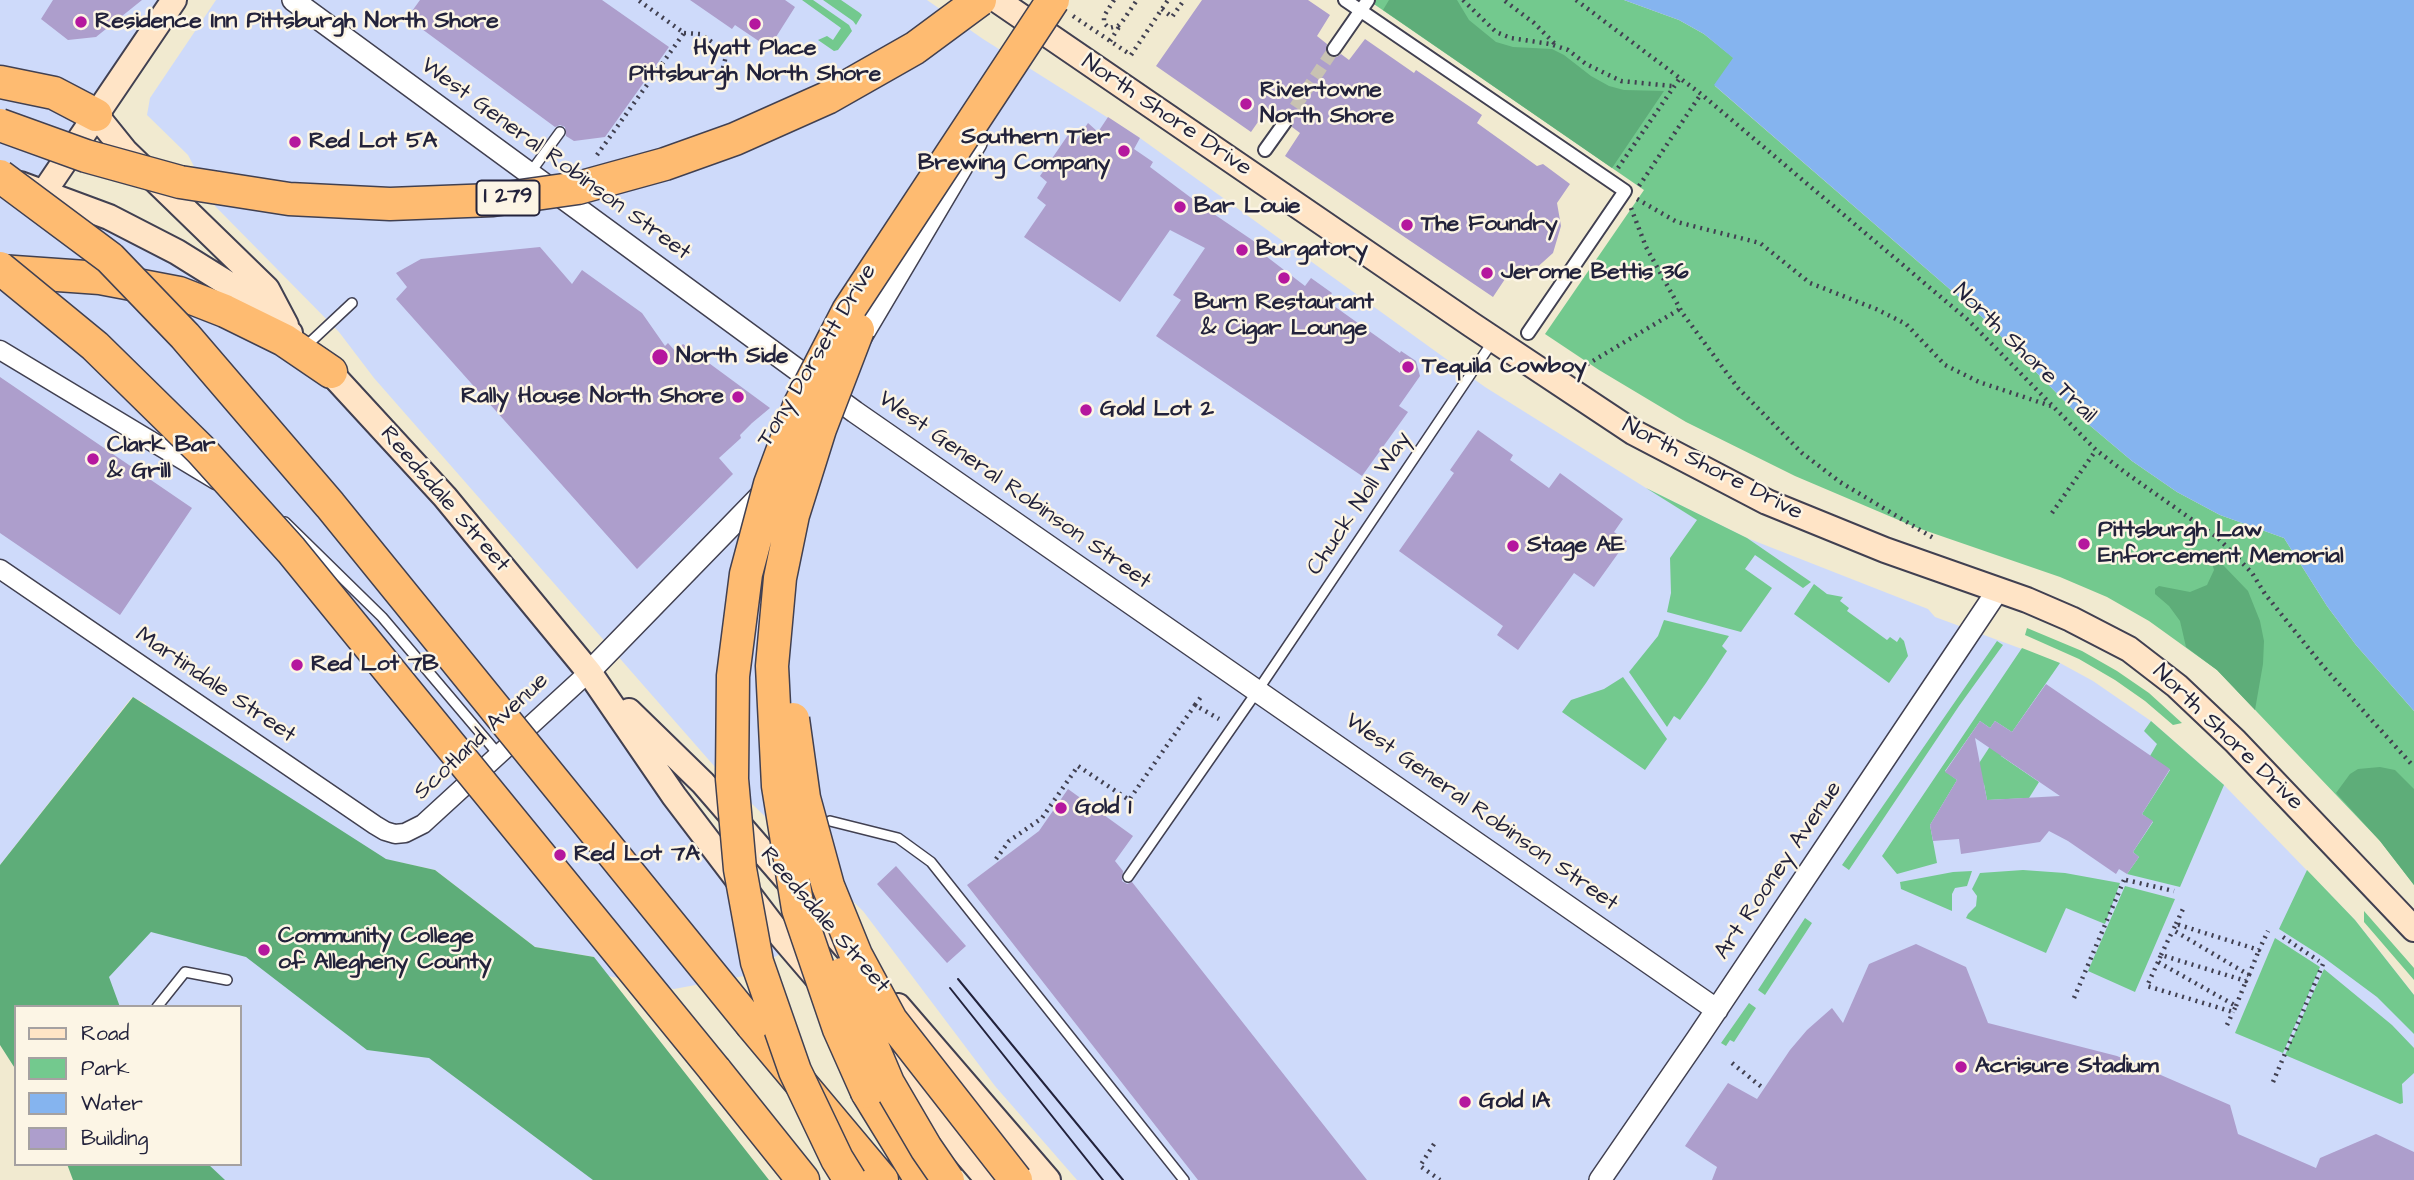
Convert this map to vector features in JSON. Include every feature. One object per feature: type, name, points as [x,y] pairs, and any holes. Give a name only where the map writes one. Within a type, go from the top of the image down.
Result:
[{"type":"highway","name":"I 279","points":[[0,125],[86,156],[180,182],[289,199],[390,204],[493,200],[578,188],[665,164],[735,139],[827,98],[915,48],[979,0]]},
{"type":"highway","name":"I 279","points":[[0,148],[103,176],[273,201],[387,202],[503,196],[602,180],[690,153],[765,125],[843,88],[930,36],[979,0]]},
{"type":"highway","points":[[850,1180],[837,1159],[795,1071],[757,962],[740,869],[732,779],[733,677],[746,574],[770,484],[799,405],[848,311],[1056,0]]},
{"type":"highway","points":[[921,1180],[867,1092],[839,1029],[799,909],[778,786],[772,666],[780,578],[793,516],[820,429],[856,334],[892,257],[1056,0]]},
{"type":"highway","points":[[0,82],[54,93],[96,115]]},
{"type":"highway","points":[[977,119],[865,326],[828,429],[804,520],[793,614],[790,701],[804,799],[828,886],[856,955],[891,1020],[1016,1180]]},
{"type":"highway","points":[[0,169],[44,192]]},
{"type":"highway","points":[[0,176],[110,258],[185,336],[330,505],[752,1025],[882,1180]]},
{"type":"highway","points":[[0,269],[100,278],[178,293],[225,311],[284,340],[331,372]]},
{"type":"highway","points":[[0,269],[95,345],[201,450],[290,550],[803,1180]]},
{"type":"highway","points":[[856,334],[827,423],[809,496],[794,584],[792,697],[800,801],[824,924],[851,1000],[888,1083],[926,1149],[948,1180]]},
{"type":"main road","points":[[44,192],[174,0]]},
{"type":"main road","name":"North Shore Drive","points":[[997,0],[1633,432],[1755,496],[1885,550],[2071,619],[2129,649],[2177,685],[2235,741],[2414,929]]},
{"type":"main road","name":"Reedsdale Street","points":[[96,115],[125,151],[267,289],[298,341]]},
{"type":"main road","name":"Reedsdale Street","points":[[0,176],[109,217],[177,252],[230,285],[331,372],[446,497],[589,671],[674,796],[776,930],[988,1180]]},
{"type":"main road","name":"Reedsdale Street","points":[[589,671],[703,783],[1048,1180]]},
{"type":"street","name":"West General Robinson Street","points":[[292,0],[828,393],[1717,1010]]},
{"type":"street","points":[[1345,0],[1364,5],[1629,193],[1528,332]]},
{"type":"street","points":[[1334,49],[1364,5]]},
{"type":"street","name":"Tony Dorsett Drive","points":[[589,671],[770,486],[1043,31]]},
{"type":"street","points":[[1265,150],[1285,122]]},
{"type":"street","points":[[0,351],[282,520]]},
{"type":"street","name":"Martindale Street","points":[[0,569],[374,825],[385,831],[405,833]]},
{"type":"street","name":"Art Rooney Avenue","points":[[1600,1180],[1998,590]]},
{"type":"street","name":"Scotland Avenue","points":[[405,833],[423,824],[589,671]]},
{"type":"lane","points":[[528,174],[560,132]]},
{"type":"lane","points":[[298,341],[352,303]]},
{"type":"lane","name":"Chuck Noll Way","points":[[1128,877],[1258,690],[1494,340]]},
{"type":"lane","points":[[282,520],[382,617],[499,755]]},
{"type":"lane","points":[[830,821],[898,838],[931,862],[1184,1180]]},
{"type":"lane","points":[[159,1005],[185,972],[226,980]]},
{"type":"path","points":[[638,0],[684,33],[700,34],[727,52],[723,68]]},
{"type":"path","points":[[1115,0],[1104,16],[1104,23],[1109,28],[1122,22],[1137,0]]},
{"type":"path","points":[[1110,41],[1137,0]]},
{"type":"path","points":[[1084,23],[1131,55],[1168,0]]},
{"type":"path","points":[[1162,9],[1172,17],[1184,0]]},
{"type":"path","points":[[1463,0],[1496,32],[1511,38],[1568,50],[1603,74],[1621,81],[1672,86]]},
{"type":"path","name":"North Shore Trail","points":[[1576,0],[1701,94],[1968,320],[2096,450],[2218,538],[2236,555],[2322,664],[2414,767]]},
{"type":"path","points":[[1505,1],[1534,23],[1557,47]]},
{"type":"path","points":[[591,164],[684,33]]},
{"type":"path","points":[[1610,180],[1679,78]]},
{"type":"path","points":[[1629,193],[1701,94]]},
{"type":"path","points":[[1629,193],[1677,222],[1760,243],[1810,283],[1906,324],[1945,365],[1979,382],[2054,408]]},
{"type":"path","points":[[1629,193],[1646,247],[1680,309],[1738,388],[1802,453],[1840,482],[1935,538]]},
{"type":"path","points":[[1581,368],[1680,309]]},
{"type":"path","points":[[2052,513],[2096,450]]},
{"type":"path","points":[[996,859],[1009,841],[1042,818],[1078,766],[1129,800],[1203,694]]},
{"type":"path","points":[[1195,705],[1216,719],[1237,720]]},
{"type":"path","points":[[2074,998],[2125,880],[2174,891]]},
{"type":"path","points":[[2183,909],[2147,986],[2233,1012]]},
{"type":"path","points":[[2174,927],[2259,950]]},
{"type":"path","points":[[2174,927],[2249,975]]},
{"type":"path","points":[[2227,1025],[2268,931]]},
{"type":"path","points":[[2273,1082],[2321,962],[2283,937]]},
{"type":"path","points":[[2161,955],[2246,981]]},
{"type":"path","points":[[2158,962],[2236,1006]]},
{"type":"path","points":[[1732,1063],[1764,1089]]},
{"type":"path","points":[[1434,1144],[1420,1166],[1440,1180]]},
{"type":"shaded area","points":[[0,0],[174,0],[45,192],[177,252],[378,425],[791,947],[744,976],[674,989],[608,976],[594,957],[535,947],[435,870],[389,860],[739,1180],[103,1180],[95,1166],[242,1166],[242,1005],[14,1005],[14,1008],[0,1011],[146,704],[132,697],[0,865]]},
{"type":"shaded area","points":[[216,0],[927,0],[983,39],[1140,138],[1485,387],[1646,488],[1747,538],[1928,609],[1935,617],[2060,663],[2093,681],[2151,721],[2224,785],[2355,920],[2414,995],[2414,1180],[1077,1180],[995,1086],[863,911],[722,775],[374,378],[339,332],[215,206],[188,155],[147,115],[150,98]]},
{"type":"green space","points":[[802,0],[813,0],[849,25],[852,31],[838,50],[834,51],[818,40],[827,36],[833,40],[841,28]]},
{"type":"green space","points":[[823,0],[841,0],[862,15],[856,25]]},
{"type":"green space","points":[[1368,0],[1624,0],[1679,20],[1704,34],[1734,58],[1715,86],[1982,317],[2081,418],[2132,461],[2177,492],[2220,515],[2284,538],[2327,606],[2356,645],[2414,711],[2414,885],[2380,841],[2217,670],[2149,621],[2107,597],[2060,577],[1915,527],[1795,476],[1686,422],[1545,334],[1644,190]]},
{"type":"green space","points":[[1389,0],[1457,0],[1469,20],[1496,42],[1513,47],[1552,49],[1609,86],[1624,90],[1664,91],[1612,168],[1383,10]]},
{"type":"green space","points":[[1646,488],[1747,538],[1811,582],[1803,588],[1755,555],[1745,569],[1772,588],[1741,632],[1667,612],[1671,593],[1670,558],[1697,520]]},
{"type":"green space","points":[[2210,556],[2222,564],[2248,591],[2260,621],[2264,641],[2263,664],[2255,710],[2217,670],[2186,647],[2180,621],[2169,606],[2155,594],[2155,589],[2159,586],[2190,592],[2207,585],[2214,570]]},
{"type":"green space","points":[[1814,584],[1827,594],[1843,597],[1840,601],[1849,608],[1847,611],[1887,640],[1890,637],[1897,642],[1900,637],[1904,641],[1908,656],[1889,683],[1794,614]]},
{"type":"green space","points":[[1664,620],[1729,636],[1722,646],[1727,651],[1706,683],[1680,720],[1674,716],[1667,727],[1629,672],[1658,636]]},
{"type":"green space","points":[[2027,628],[2082,651],[2117,671],[2149,693],[2182,723],[2173,725],[2115,680],[2079,659],[2025,635]]},
{"type":"green space","points":[[1997,641],[2003,645],[1849,870],[1842,865]]},
{"type":"green space","points":[[2022,648],[2060,663],[2012,732],[1995,721],[1990,728],[1980,721],[1945,771],[1957,780],[1930,825],[1937,863],[1897,874],[1882,856]]},
{"type":"green space","points":[[1623,677],[1667,739],[1645,770],[1562,712],[1571,700],[1604,689]]},
{"type":"green space","name":"Community College of Allegheny County","points":[[133,697],[386,859],[435,870],[535,947],[594,957],[769,1180],[593,1180],[429,1058],[367,1050],[246,957],[151,932],[109,977],[119,1005],[14,1005],[14,1067],[0,1045],[0,865]]},
{"type":"green space","points":[[2151,721],[2224,785],[2180,887],[2127,874],[2139,857],[2133,852],[2153,822],[2142,814],[2170,770],[2150,756],[2157,744],[2144,731]]},
{"type":"green space","points":[[1998,734],[2009,741],[2001,756],[2039,782],[2029,798],[1987,800],[1984,784],[1972,774]]},
{"type":"green space","points":[[2380,767],[2395,770],[2414,789],[2414,885],[2380,841],[2336,793],[2350,774],[2358,769]]},
{"type":"green space","points":[[2023,870],[2065,873],[2120,883],[2105,924],[2066,908],[2046,953],[1966,918],[1976,906],[1977,896],[1972,889],[1980,873]]},
{"type":"green space","points":[[2307,870],[2355,920],[2414,995],[2414,1034],[2377,997],[2279,929]]},
{"type":"green space","points":[[1972,871],[1967,886],[1955,888],[1952,894],[1952,911],[1901,889],[1900,882]]},
{"type":"green space","points":[[2125,886],[2175,899],[2135,992],[2088,971]]},
{"type":"green space","points":[[2364,911],[2414,968],[2414,980],[2364,922]]},
{"type":"green space","points":[[1805,918],[1812,923],[1765,995],[1758,990]]},
{"type":"green space","points":[[2275,938],[2320,967],[2283,1053],[2235,1033]]},
{"type":"green space","points":[[2324,969],[2392,1025],[2414,1048],[2414,1073],[2402,1084],[2403,1103],[2285,1055]]},
{"type":"green space","points":[[1749,1003],[1756,1008],[1734,1042],[1730,1040],[1726,1046],[1721,1043]]},
{"type":"green space","points":[[68,1166],[210,1166],[225,1180],[73,1180]]},
{"type":"water","points":[[1624,0],[2414,0],[2414,711],[2356,645],[2327,606],[2284,538],[2220,515],[2177,492],[2132,461],[2081,418],[1982,317],[1714,85],[1733,58],[1704,34],[1679,20]]},
{"type":"building","name":"Residence Inn Pittsburgh North Shore","points":[[53,0],[142,0],[96,37],[68,40],[41,19]]},
{"type":"building","points":[[420,0],[602,0],[669,47],[605,137],[574,141],[566,136],[565,127],[555,127],[407,18]]},
{"type":"building","name":"Hyatt Place Pittsburgh North Shore","points":[[690,0],[785,0],[795,7],[769,48],[735,25],[732,29]]},
{"type":"building","points":[[1202,0],[1308,0],[1330,15],[1317,36],[1327,44],[1326,52],[1330,57],[1341,54],[1349,60],[1365,39],[1482,115],[1477,123],[1537,166],[1543,164],[1570,184],[1557,203],[1561,226],[1553,253],[1533,271],[1505,279],[1493,297],[1285,156],[1300,133],[1292,127],[1293,119],[1289,115],[1282,114],[1278,117],[1267,109],[1251,132],[1156,66]]},
{"type":"building","points":[[1108,117],[1140,138],[1134,149],[1153,162],[1150,167],[1261,246],[1258,250],[1305,286],[1311,278],[1332,293],[1327,301],[1400,353],[1401,351],[1416,361],[1420,376],[1399,406],[1408,412],[1362,476],[1156,336],[1181,300],[1173,295],[1205,248],[1170,230],[1120,302],[1024,237],[1046,205],[1037,198],[1047,182],[1040,176],[1068,135],[1076,141],[1088,123],[1098,132]]},
{"type":"building","points":[[540,247],[572,284],[582,270],[642,313],[665,346],[668,343],[675,351],[683,344],[770,408],[719,458],[733,474],[637,569],[396,299],[407,287],[396,273],[421,259]]},
{"type":"building","points":[[0,377],[192,508],[120,615],[0,533]]},
{"type":"building","name":"Stage AE","points":[[1478,430],[1513,455],[1510,460],[1549,488],[1560,473],[1623,519],[1614,532],[1627,541],[1594,587],[1574,573],[1518,650],[1497,635],[1503,626],[1399,551],[1454,473],[1450,470]]},
{"type":"building","points":[[2046,684],[2170,769],[2142,814],[2153,821],[2133,852],[2139,857],[2127,874],[2119,869],[2116,874],[2049,831],[2040,842],[1961,854],[1959,839],[1933,841],[1930,825],[1957,780],[1945,772],[1980,721],[1990,728],[1995,721],[2012,732]],"holes":[[[1975,738],[2060,796],[1987,800]]]},
{"type":"building","points":[[1068,789],[1133,836],[1115,861],[1123,871],[1122,881],[1127,884],[1132,882],[1367,1180],[1198,1180],[967,885],[1039,831]]},
{"type":"building","points":[[896,866],[966,946],[947,963],[877,884]]},
{"type":"building","name":"Acrisure Stadium","points":[[1916,944],[1966,967],[1988,1023],[2117,1056],[2230,1105],[2238,1134],[2316,1168],[2320,1158],[2376,1134],[2414,1152],[2414,1180],[1712,1180],[1717,1167],[1685,1146],[1728,1083],[1757,1099],[1790,1050],[1807,1030],[1832,1008],[1843,1023],[1869,964]]},
{"type":"tunnel","points":[[1285,122],[1334,49]]},
{"type":"tram line","points":[[958,979],[1123,1180]]},
{"type":"tram line","points":[[950,988],[1103,1180]]},
{"type":"place","name":"Residence Inn Pittsburgh North Shore","points":[[81,22]]},
{"type":"place","name":"Hyatt Place Pittsburgh North Shore","points":[[755,24]]},
{"type":"place","name":"Rivertowne North Shore","points":[[1246,104]]},
{"type":"place","name":"Red Lot 5A","points":[[295,142]]},
{"type":"place","name":"Southern Tier Brewing Company","points":[[1124,151]]},
{"type":"place","name":"Bar Louie","points":[[1180,207]]},
{"type":"place","name":"The Foundry","points":[[1407,225]]},
{"type":"place","name":"Burgatory","points":[[1242,250]]},
{"type":"place","name":"Jerome Bettis 36","points":[[1487,273]]},
{"type":"place","name":"Burn Restaurant & Cigar Lounge","points":[[1284,278]]},
{"type":"place","name":"North Side","points":[[660,357]]},
{"type":"place","name":"Tequila Cowboy","points":[[1408,367]]},
{"type":"place","name":"Rally House North Shore","points":[[738,397]]},
{"type":"place","name":"Gold Lot 2","points":[[1086,410]]},
{"type":"place","name":"Clark Bar & Grill","points":[[93,459]]},
{"type":"place","name":"Pittsburgh Law Enforcement Memorial","points":[[2084,544]]},
{"type":"place","name":"Stage AE","points":[[1513,546]]},
{"type":"place","name":"Red Lot 7B","points":[[297,665]]},
{"type":"place","name":"Gold 1","points":[[1061,808]]},
{"type":"place","name":"Red Lot 7A","points":[[560,855]]},
{"type":"place","name":"Community College of Allegheny County","points":[[264,950]]},
{"type":"place","name":"Acrisure Stadium","points":[[1961,1067]]},
{"type":"place","name":"Gold 1A","points":[[1465,1102]]}]
